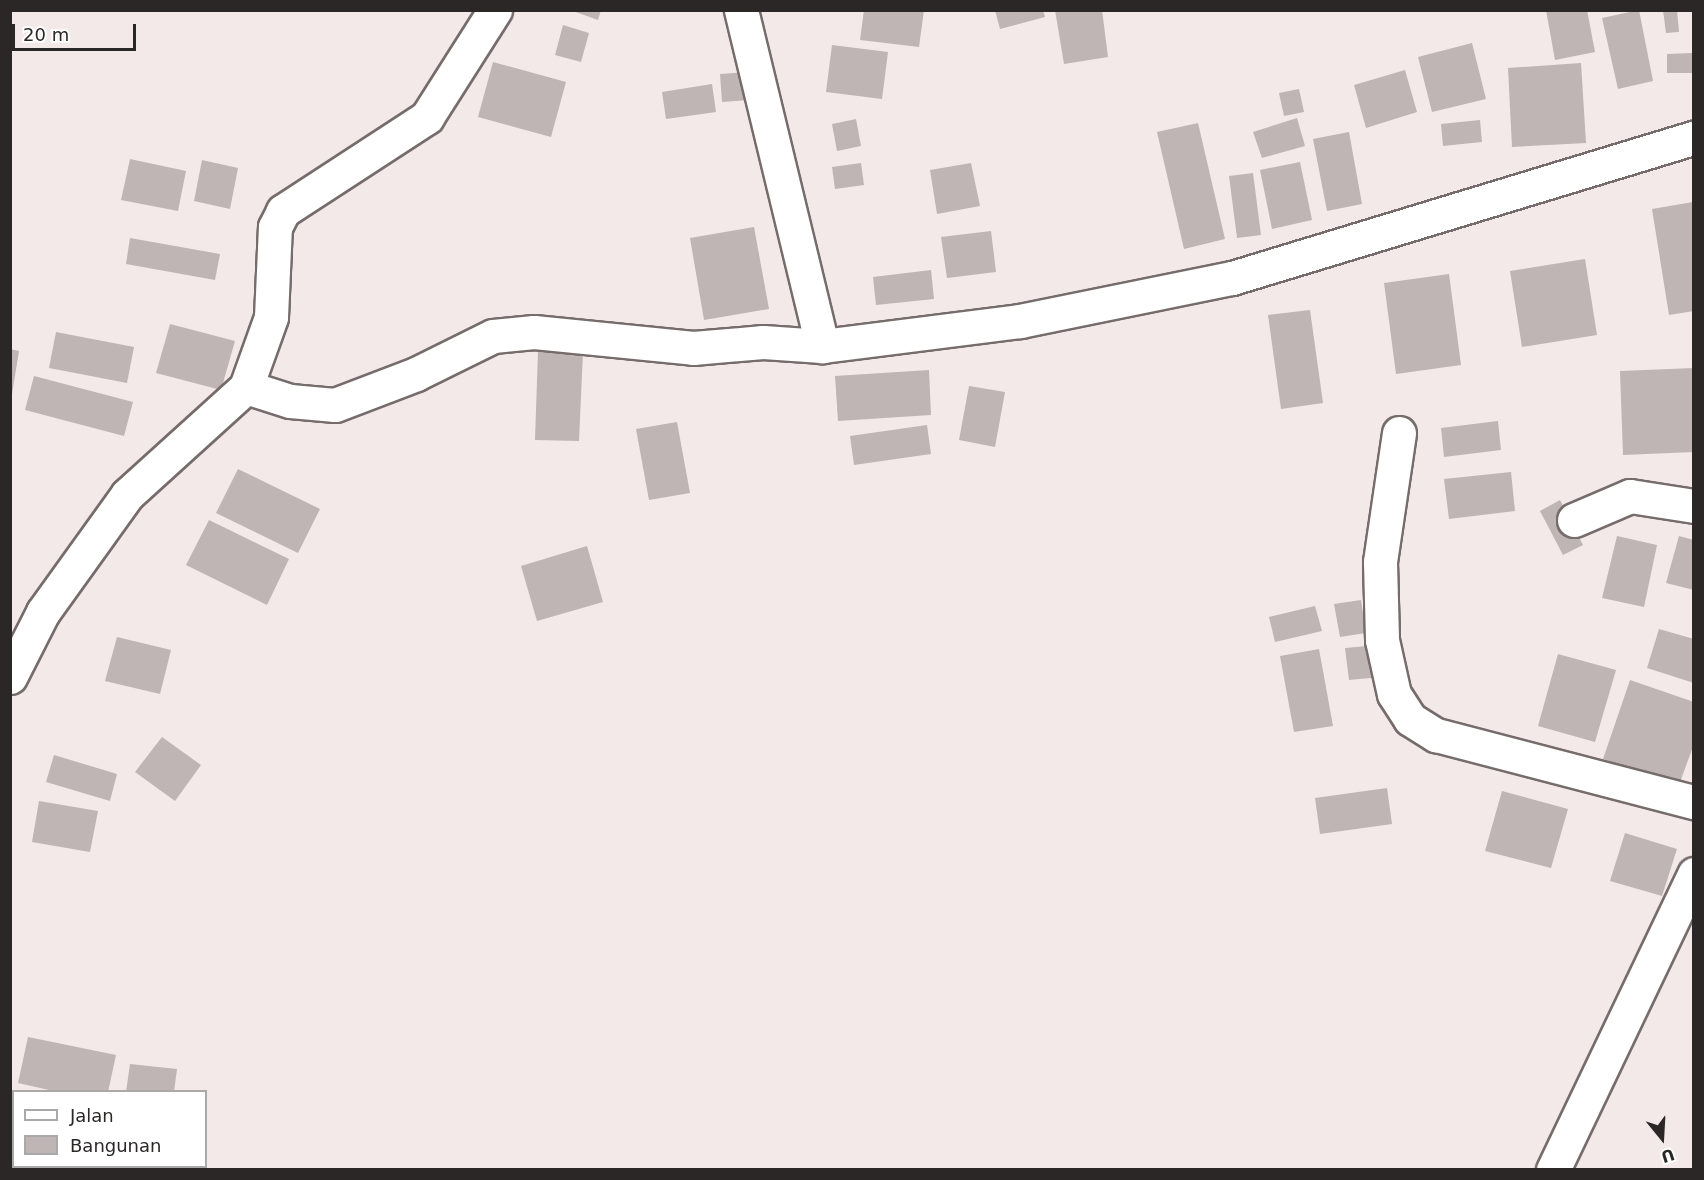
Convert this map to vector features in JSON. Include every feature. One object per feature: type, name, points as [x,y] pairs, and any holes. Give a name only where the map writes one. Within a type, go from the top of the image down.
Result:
[{"type":"street","points":[[10,677],[43,612],[127,495],[246,387],[271,317],[275,227],[283,211],[427,117],[495,10]]},
{"type":"street","points":[[741,10],[822,346]]},
{"type":"street","points":[[246,387],[290,401],[335,405],[405,379],[493,336],[534,332],[693,348],[763,342],[822,346],[1020,321],[1232,278],[1694,138]]},
{"type":"street","points":[[1398,434],[1380,562],[1382,640],[1394,694],[1410,718],[1436,735],[1694,802]]},
{"type":"street","points":[[1574,520],[1630,496],[1694,506]]},
{"type":"street","points":[[1554,1170],[1694,874]]},
{"type":"building","points":[[570,10],[601,10],[598,20]]},
{"type":"building","points":[[864,10],[924,10],[919,47],[860,40]]},
{"type":"building","points":[[995,10],[1043,10],[1045,17],[1000,29]]},
{"type":"building","points":[[1055,10],[1102,10],[1108,57],[1064,64]]},
{"type":"building","points":[[1546,10],[1587,10],[1595,52],[1555,60]]},
{"type":"building","points":[[1639,10],[1653,81],[1618,89],[1602,18]]},
{"type":"building","points":[[1663,10],[1677,10],[1679,32],[1666,33]]},
{"type":"building","points":[[563,25],[589,33],[581,62],[555,55]]},
{"type":"building","points":[[1472,43],[1486,99],[1432,112],[1418,57]]},
{"type":"building","points":[[832,45],[888,52],[882,99],[826,92]]},
{"type":"building","points":[[1692,53],[1693,73],[1667,73],[1667,54]]},
{"type":"building","points":[[493,62],[566,82],[551,137],[478,117]]},
{"type":"building","points":[[1581,63],[1586,143],[1512,147],[1508,68]]},
{"type":"building","points":[[1405,70],[1417,112],[1366,128],[1354,85]]},
{"type":"building","points":[[747,72],[749,100],[722,102],[720,74]]},
{"type":"building","points":[[712,84],[716,112],[666,119],[662,92]]},
{"type":"building","points":[[1299,89],[1304,112],[1284,116],[1279,93]]},
{"type":"building","points":[[1297,118],[1305,146],[1262,158],[1253,132]]},
{"type":"building","points":[[856,119],[861,146],[837,151],[832,124]]},
{"type":"building","points":[[1480,120],[1482,142],[1443,146],[1441,124]]},
{"type":"building","points":[[1198,123],[1225,239],[1184,249],[1157,132]]},
{"type":"building","points":[[1349,132],[1362,204],[1327,211],[1313,139]]},
{"type":"building","points":[[130,159],[186,171],[178,211],[121,200]]},
{"type":"building","points":[[202,160],[238,168],[230,209],[194,201]]},
{"type":"building","points":[[1300,162],[1312,220],[1272,229],[1260,170]]},
{"type":"building","points":[[861,163],[864,185],[835,189],[832,167]]},
{"type":"building","points":[[971,163],[980,206],[937,214],[930,170]]},
{"type":"building","points":[[1253,173],[1261,235],[1237,238],[1229,176]]},
{"type":"building","points":[[1693,202],[1694,311],[1669,315],[1652,209]]},
{"type":"building","points":[[754,227],[769,309],[704,320],[690,238]]},
{"type":"building","points":[[991,231],[996,272],[947,278],[941,237]]},
{"type":"building","points":[[130,238],[220,254],[215,280],[126,264]]},
{"type":"building","points":[[1585,259],[1597,335],[1522,347],[1510,271]]},
{"type":"building","points":[[931,270],[934,299],[876,305],[873,277]]},
{"type":"building","points":[[1449,274],[1461,365],[1396,374],[1384,283]]},
{"type":"building","points":[[1310,310],[1323,403],[1281,409],[1268,315]]},
{"type":"building","points":[[170,324],[235,341],[221,390],[156,373]]},
{"type":"building","points":[[56,332],[134,347],[127,383],[49,368]]},
{"type":"building","points":[[10,349],[19,351],[12,394],[10,394]]},
{"type":"building","points":[[538,351],[583,352],[579,441],[535,440]]},
{"type":"building","points":[[1694,368],[1694,452],[1623,455],[1620,371]]},
{"type":"building","points":[[929,370],[931,415],[838,421],[835,376]]},
{"type":"building","points":[[34,376],[133,402],[124,436],[25,410]]},
{"type":"building","points":[[969,386],[1005,392],[995,447],[959,440]]},
{"type":"building","points":[[1498,421],[1501,450],[1444,457],[1441,428]]},
{"type":"building","points":[[677,422],[690,493],[649,500],[636,429]]},
{"type":"building","points":[[927,425],[931,454],[854,465],[850,436]]},
{"type":"building","points":[[238,469],[320,509],[298,553],[216,513]]},
{"type":"building","points":[[1511,472],[1515,511],[1449,519],[1444,479]]},
{"type":"building","points":[[1560,500],[1583,545],[1563,555],[1540,511]]},
{"type":"building","points":[[209,520],[289,559],[267,605],[186,565]]},
{"type":"building","points":[[1617,536],[1657,545],[1644,607],[1602,598]]},
{"type":"building","points":[[1679,536],[1694,540],[1694,590],[1666,583]]},
{"type":"building","points":[[587,546],[603,602],[537,621],[521,566]]},
{"type":"building","points":[[1361,600],[1366,633],[1340,637],[1334,604]]},
{"type":"building","points":[[1315,606],[1322,631],[1275,642],[1269,617]]},
{"type":"building","points":[[1659,629],[1694,639],[1694,683],[1647,668]]},
{"type":"building","points":[[117,637],[171,650],[160,694],[105,681]]},
{"type":"building","points":[[1378,645],[1381,677],[1349,680],[1345,648]]},
{"type":"building","points":[[1319,649],[1333,726],[1294,732],[1280,656]]},
{"type":"building","points":[[1558,654],[1616,670],[1595,742],[1538,726]]},
{"type":"building","points":[[1630,680],[1694,702],[1694,744],[1679,785],[1603,759]]},
{"type":"building","points":[[162,737],[201,765],[175,801],[135,772]]},
{"type":"building","points":[[54,755],[117,774],[110,801],[46,782]]},
{"type":"building","points":[[1387,788],[1392,824],[1320,834],[1315,798]]},
{"type":"building","points":[[1502,791],[1568,809],[1551,868],[1485,851]]},
{"type":"building","points":[[39,801],[98,811],[90,852],[32,842]]},
{"type":"building","points":[[1625,833],[1677,849],[1662,896],[1610,881]]},
{"type":"building","points":[[28,1037],[116,1055],[108,1090],[49,1090],[18,1083]]},
{"type":"building","points":[[130,1064],[177,1069],[174,1090],[126,1090]]},
{"type":"building","points":[[12,1154],[12,1168],[92,1168],[92,1170],[10,1170]]}]
